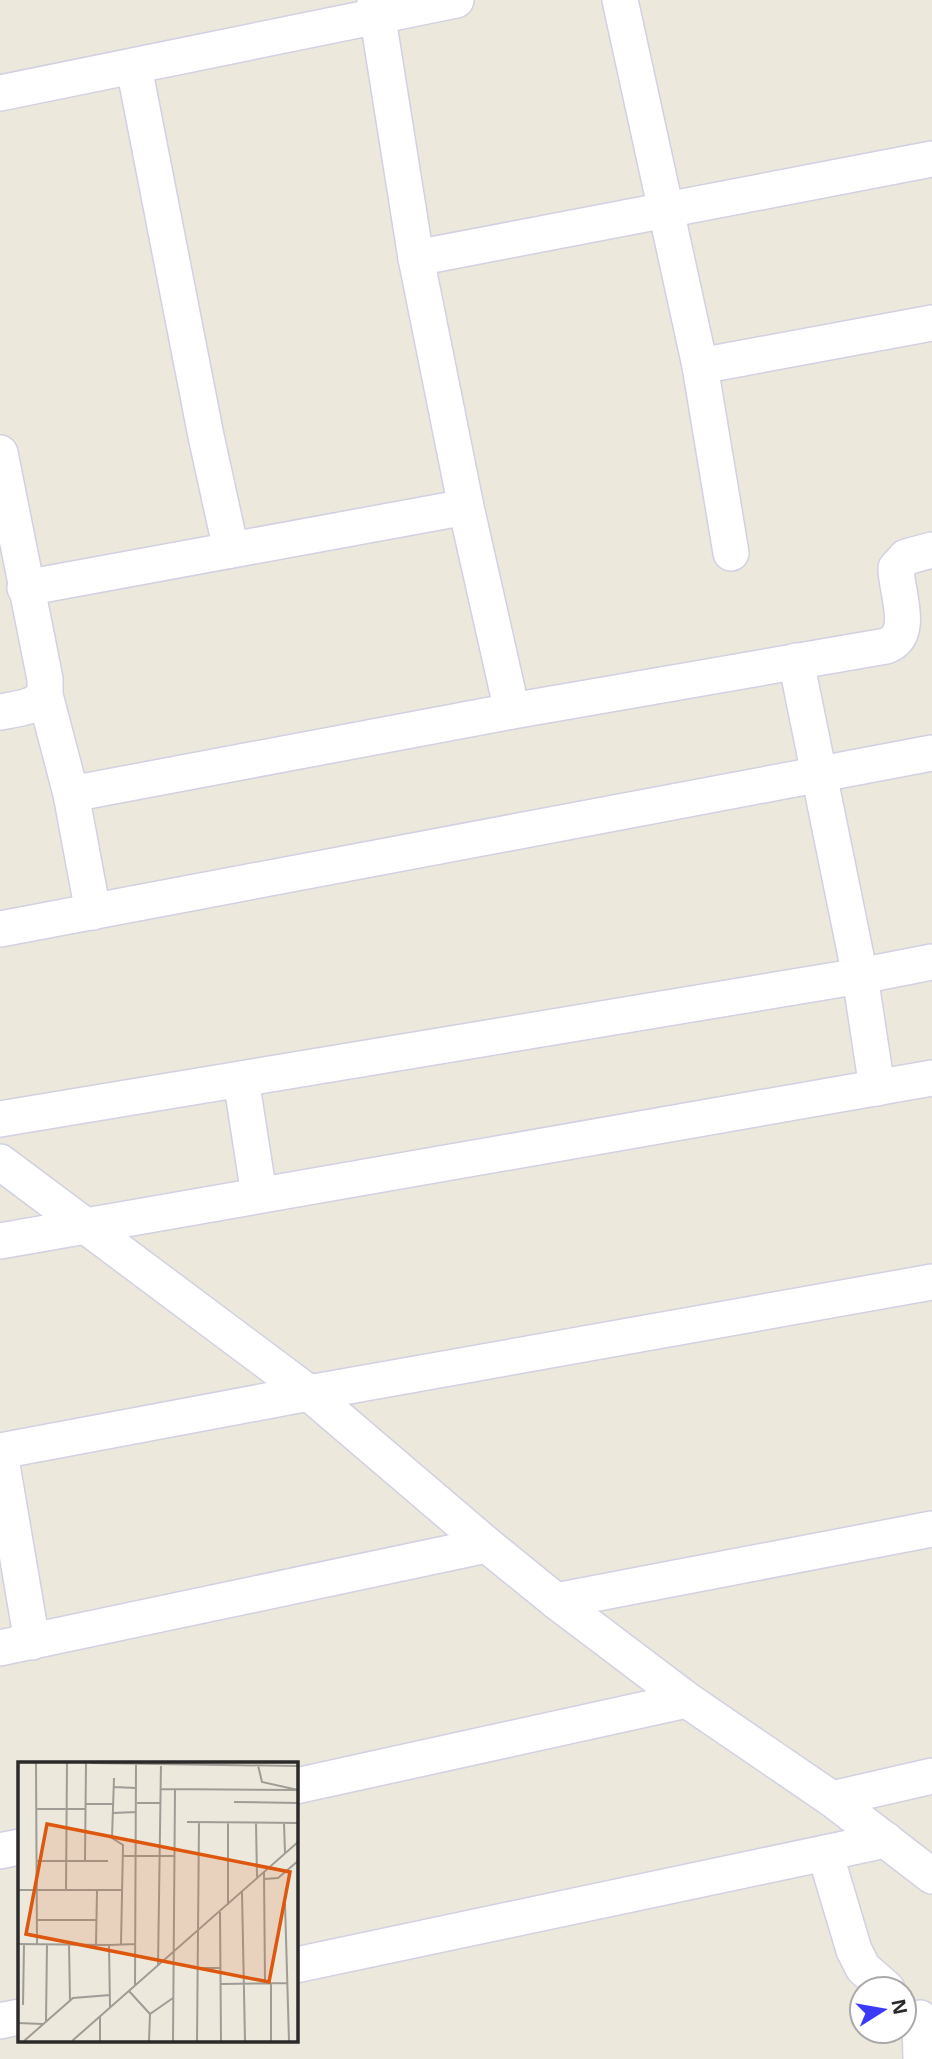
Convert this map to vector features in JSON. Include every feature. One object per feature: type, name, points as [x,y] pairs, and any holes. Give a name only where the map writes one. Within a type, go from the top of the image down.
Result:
[{"type":"street","points":[[0,93],[134,67],[377,8],[456,0]]},
{"type":"street","points":[[620,0],[700,366],[732,553]]},
{"type":"street","points":[[377,8],[416,258],[466,507],[512,711]]},
{"type":"street","points":[[134,67],[231,550]]},
{"type":"street","points":[[416,258],[932,159]]},
{"type":"street","points":[[700,366],[932,323]]},
{"type":"street","points":[[0,453],[45,679],[45,695],[71,794],[93,912]]},
{"type":"street","points":[[25,588],[466,507]]},
{"type":"street","points":[[71,794],[512,711],[886,646],[896,643],[902,634],[896,568],[906,557],[932,550]]},
{"type":"street","points":[[796,661],[860,976],[877,1088]]},
{"type":"street","points":[[0,712],[26,707],[39,702],[45,695]]},
{"type":"street","points":[[0,929],[932,753]]},
{"type":"street","points":[[0,1119],[932,962]]},
{"type":"street","points":[[0,1241],[932,1078]]},
{"type":"street","points":[[241,1079],[259,1195]]},
{"type":"street","points":[[0,1162],[309,1393],[556,1601],[687,1700],[831,1799],[932,1876]]},
{"type":"street","points":[[487,1545],[16,1645],[0,1452],[309,1393],[932,1282]]},
{"type":"street","points":[[556,1601],[932,1530]]},
{"type":"street","points":[[298,1786],[687,1700]]},
{"type":"street","points":[[831,1799],[932,1776]]},
{"type":"street","points":[[298,1965],[886,1840]]},
{"type":"street","points":[[0,1851],[18,1847]]},
{"type":"street","points":[[825,1853],[854,1950],[863,1968],[871,1975]]},
{"type":"street","points":[[919,2016],[921,2059]]},
{"type":"street","points":[[0,2021],[18,2017]]}]
